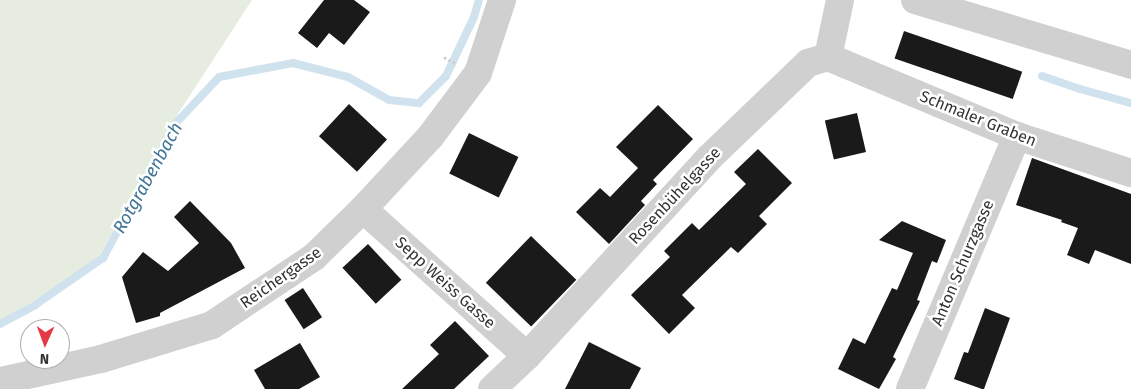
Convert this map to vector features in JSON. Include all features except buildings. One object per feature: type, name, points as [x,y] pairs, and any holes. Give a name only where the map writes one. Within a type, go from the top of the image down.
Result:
[{"type":"street","name":"Reichergasse","points":[[0,381],[102,359],[212,325],[314,257],[363,210],[430,137],[478,73],[502,0]]},
{"type":"street","points":[[828,57],[840,0]]},
{"type":"street","points":[[915,0],[1131,66]]},
{"type":"street","name":"Schmaler Graben","points":[[828,57],[1017,136],[1131,173]]},
{"type":"street","name":"Rosenbühelgasse","points":[[492,389],[527,356],[710,157],[808,63],[828,57]]},
{"type":"street","name":"Anton Schurzgasse","points":[[910,389],[1017,136]]},
{"type":"street","name":"Sepp Weiss Gasse","points":[[363,210],[527,356]]},
{"type":"shaded area","points":[[0,0],[252,0],[170,126],[97,260],[0,323]]},
{"type":"waterway","name":"Rotgrabenbach","points":[[0,324],[35,305],[103,258],[176,123],[219,77],[293,63],[348,77],[389,100],[419,103],[446,76],[474,17],[479,0]]},
{"type":"waterway","name":"Schmaler Graben","points":[[1042,76],[1131,103]]}]
